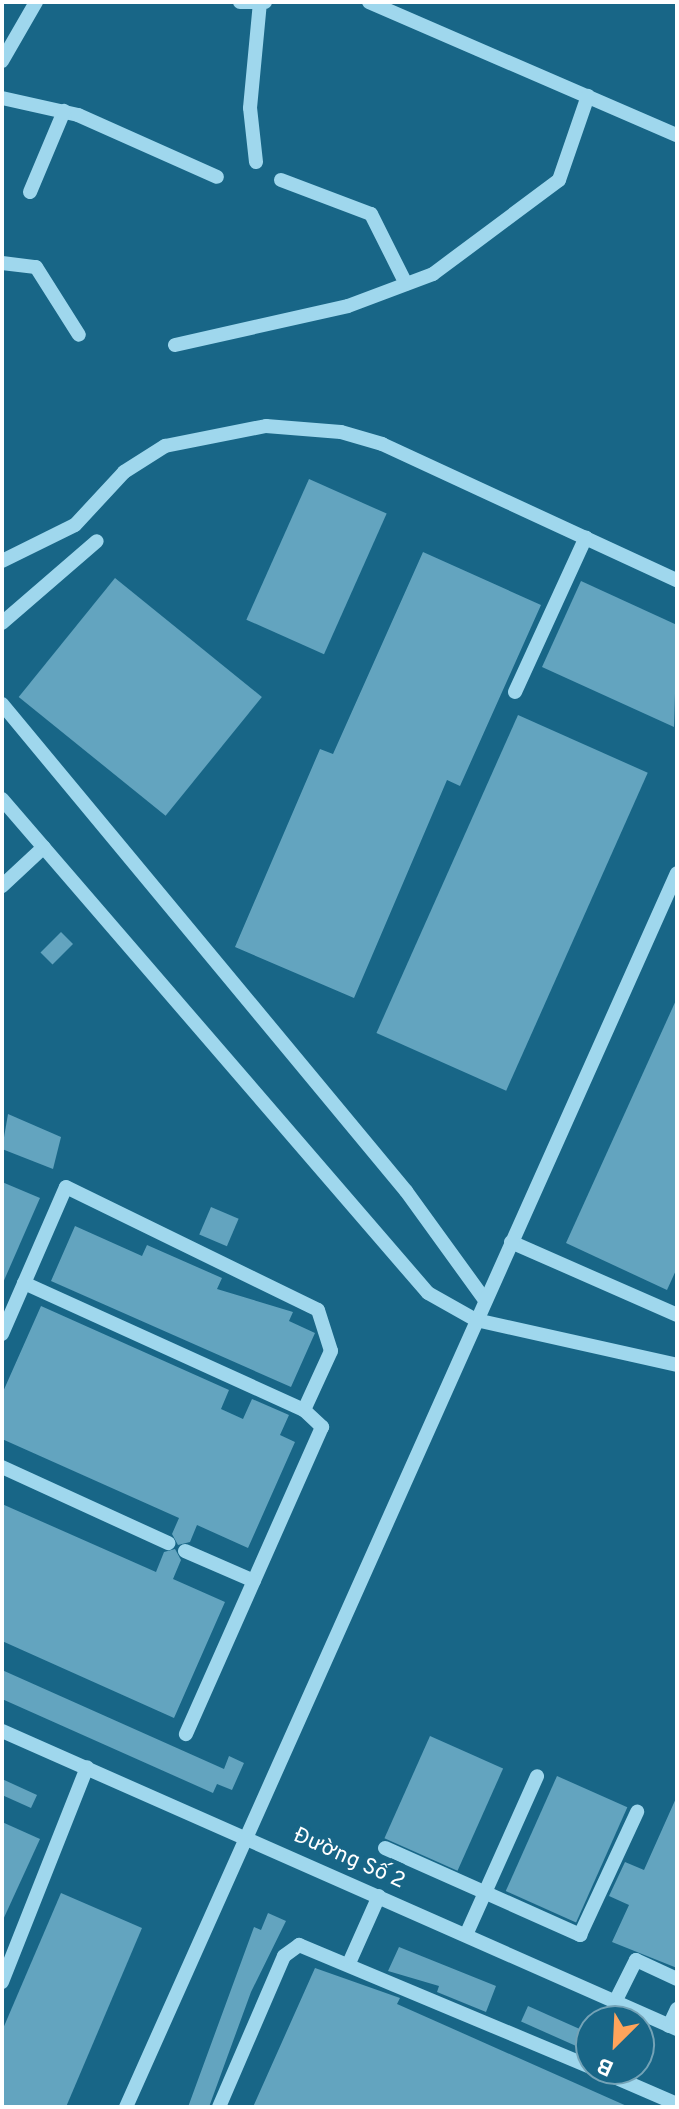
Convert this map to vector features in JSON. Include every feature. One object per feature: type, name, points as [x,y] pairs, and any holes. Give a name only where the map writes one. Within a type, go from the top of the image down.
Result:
[{"type":"street","points":[[2,61],[36,2]]},
{"type":"street","points":[[240,2],[263,2],[250,108],[256,162]]},
{"type":"street","points":[[369,2],[677,135]]},
{"type":"street","points":[[175,345],[348,306],[433,274],[559,180],[588,96]]},
{"type":"street","points":[[2,98],[64,111],[217,177]]},
{"type":"street","points":[[30,192],[64,111]]},
{"type":"street","points":[[281,180],[371,214],[406,284]]},
{"type":"street","points":[[2,263],[36,267],[79,335]]},
{"type":"street","points":[[2,561],[75,525],[124,472],[165,446],[266,426],[341,432],[382,444],[677,580]]},
{"type":"street","points":[[515,692],[586,537]]},
{"type":"street","points":[[2,623],[97,541]]},
{"type":"street","points":[[2,704],[396,1179],[485,1300]]},
{"type":"street","points":[[2,799],[428,1293],[476,1320],[677,1365]]},
{"type":"street","points":[[2,886],[44,847]]},
{"type":"street","points":[[126,2107],[511,1242],[670,906],[677,873]]},
{"type":"street","points":[[2,1334],[66,1187],[104,1200],[318,1310],[331,1351],[304,1410]]},
{"type":"street","points":[[511,1242],[677,1315]]},
{"type":"street","points":[[24,1283],[304,1410],[322,1427],[186,1734]]},
{"type":"street","points":[[2,1467],[168,1543]]},
{"type":"street","points":[[185,1551],[254,1581]]},
{"type":"street","name":"Đường Số 2","points":[[2,1731],[673,2028]]},
{"type":"street","points":[[2,1982],[87,1767]]},
{"type":"street","points":[[466,1935],[537,1776]]},
{"type":"street","points":[[385,1848],[580,1935],[637,1812]]},
{"type":"street","points":[[350,1961],[379,1896]]},
{"type":"street","points":[[219,2107],[284,1956],[307,1945],[575,2060]]},
{"type":"street","points":[[615,2002],[636,1960],[677,1979]]},
{"type":"street","points":[[673,2028],[677,2009]]},
{"type":"street","points":[[633,2085],[677,2104]]},
{"type":"building","points":[[309,479],[387,514],[324,654],[246,620]]},
{"type":"building","points":[[423,552],[541,605],[460,786],[447,780],[354,998],[235,947],[320,749],[333,754]]},
{"type":"building","points":[[115,578],[262,697],[166,816],[19,697]]},
{"type":"building","points":[[581,581],[677,625],[674,727],[542,667]]},
{"type":"building","points":[[518,715],[648,773],[506,1091],[376,1033]]},
{"type":"building","points":[[61,932],[73,944],[53,965],[40,953]]},
{"type":"building","points":[[677,998],[677,1268],[667,1290],[566,1243]]},
{"type":"building","points":[[8,1114],[61,1137],[53,1169],[2,1149]]},
{"type":"building","points":[[2,1182],[40,1198],[2,1285]]},
{"type":"building","points":[[211,1207],[239,1219],[227,1246],[199,1235]]},
{"type":"building","points":[[75,1226],[142,1256],[147,1245],[222,1278],[217,1289],[293,1312],[289,1321],[315,1333],[291,1387],[51,1281]]},
{"type":"building","points":[[41,1306],[229,1390],[221,1409],[243,1419],[252,1399],[289,1415],[280,1435],[295,1442],[248,1548],[197,1525],[190,1542],[178,1545],[172,1534],[179,1518],[2,1439],[2,1394]]},
{"type":"building","points":[[2,1504],[156,1572],[164,1552],[175,1549],[181,1560],[173,1579],[225,1602],[174,1718],[2,1641]]},
{"type":"building","points":[[2,1670],[224,1769],[229,1756],[244,1763],[232,1790],[217,1784],[213,1793],[2,1699]]},
{"type":"building","points":[[430,1736],[503,1769],[458,1871],[384,1838]]},
{"type":"building","points":[[557,1776],[627,1807],[576,1922],[506,1891]]},
{"type":"building","points":[[2,1779],[37,1795],[31,1808],[2,1795]]},
{"type":"building","points":[[677,1796],[677,1968],[612,1942],[629,1905],[609,1896],[625,1862],[644,1870]]},
{"type":"building","points":[[2,1822],[40,1839],[2,1922]]},
{"type":"building","points":[[61,1893],[142,1928],[66,2107],[2,2107],[2,2031]]},
{"type":"building","points":[[268,1913],[286,1921],[251,1992],[209,2107],[188,2107],[254,1927],[261,1930]]},
{"type":"building","points":[[399,1947],[496,1986],[486,2012],[437,1992],[439,1986],[388,1971]]},
{"type":"building","points":[[315,1968],[400,1998],[397,2004],[629,2107],[253,2107]]},
{"type":"building","points":[[528,2006],[575,2027],[575,2046],[521,2022]]}]
